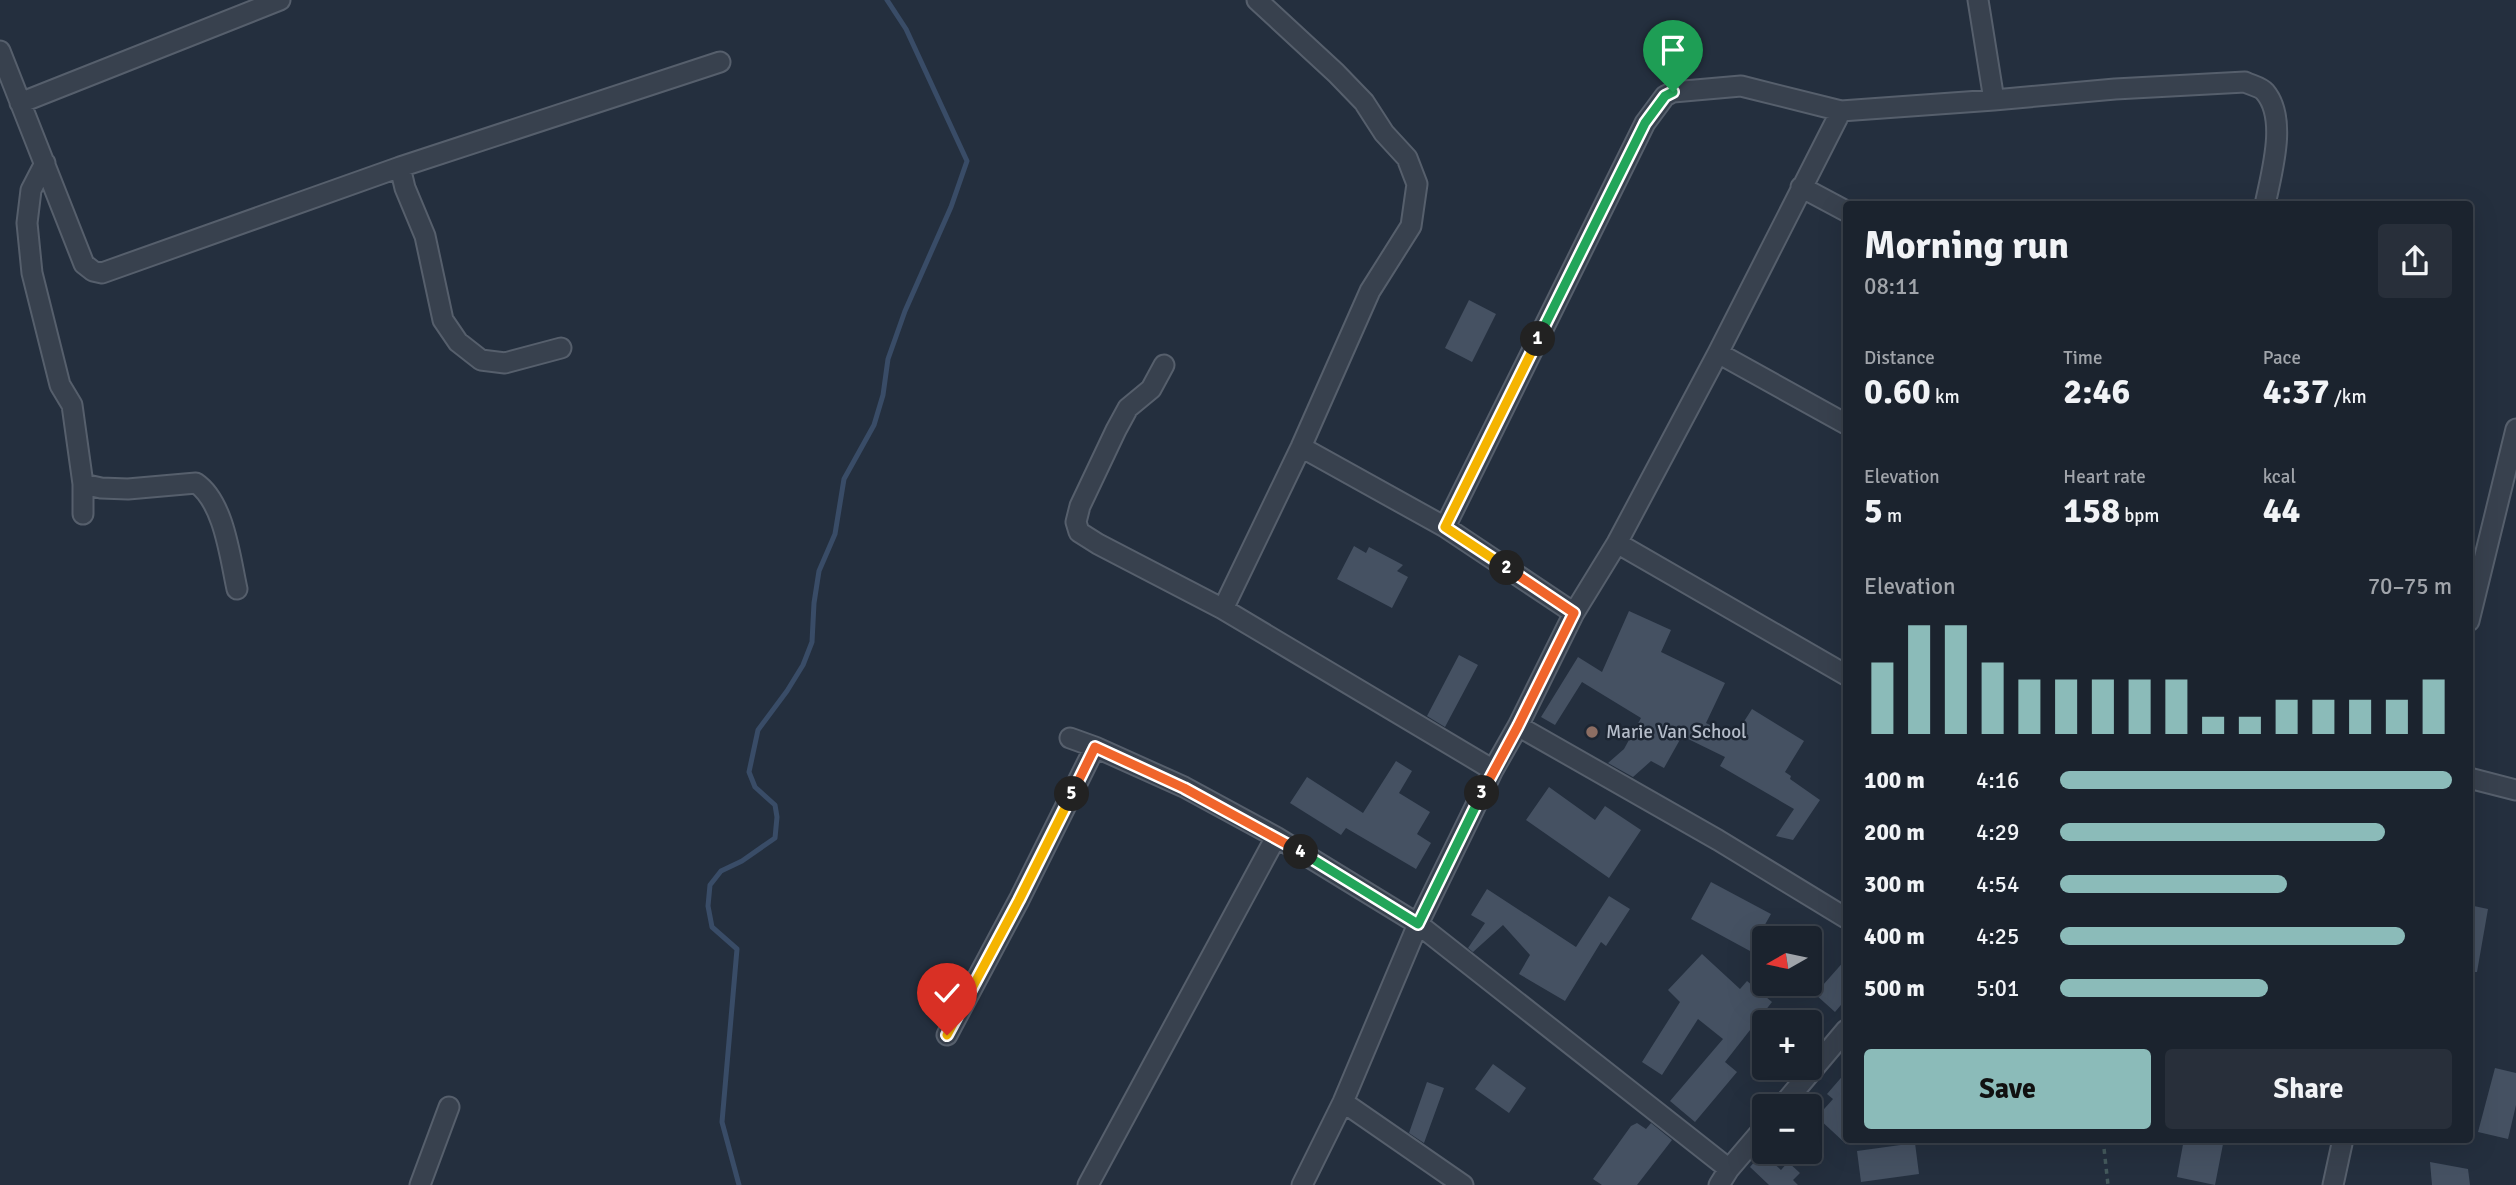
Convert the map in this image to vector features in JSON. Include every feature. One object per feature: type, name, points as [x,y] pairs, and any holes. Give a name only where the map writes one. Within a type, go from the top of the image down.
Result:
[{"type":"street","points":[[20,103],[280,0]]},
{"type":"street","points":[[1223,608],[1301,447],[1370,291],[1411,226],[1417,184],[1407,158],[1384,133],[1364,102],[1257,0]]},
{"type":"street","points":[[1978,0],[1994,100]]},
{"type":"street","points":[[0,51],[84,264],[93,271],[103,273],[400,167],[720,62]]},
{"type":"street","points":[[1445,527],[1645,123],[1665,96],[1684,90],[1741,86],[1841,111],[2115,89],[2245,82],[2264,91],[2272,105],[2276,121],[2276,146],[2266,201]]},
{"type":"street","points":[[1302,1185],[1343,1102],[1418,924],[1493,770],[1574,613],[1617,543],[1718,354],[1841,111]]},
{"type":"street","points":[[45,163],[31,190],[27,223],[32,273],[60,385],[72,405],[83,484],[83,514]]},
{"type":"street","points":[[400,167],[405,188],[425,236],[443,320],[458,342],[481,360],[505,363],[561,348]]},
{"type":"street","points":[[1801,187],[1843,209]]},
{"type":"street","points":[[1718,354],[1843,422]]},
{"type":"street","points":[[1164,365],[1151,388],[1128,408],[1080,506],[1076,522],[1079,532],[1223,608],[1493,770]]},
{"type":"street","points":[[2473,605],[2516,429]]},
{"type":"street","points":[[1301,447],[1445,527],[1574,613]]},
{"type":"street","points":[[83,484],[128,489],[195,483],[204,489],[219,516],[237,589]]},
{"type":"street","points":[[1617,543],[1843,673]]},
{"type":"street","points":[[1518,726],[1718,840],[1843,916]]},
{"type":"street","points":[[1070,738],[1184,788],[1276,837],[1418,924],[1724,1177],[1752,1143]]},
{"type":"street","points":[[947,1035],[1019,900],[1095,747]]},
{"type":"street","points":[[2473,779],[2516,790]]},
{"type":"street","points":[[1088,1185],[1276,837]]},
{"type":"street","points":[[1792,1094],[1843,1034]]},
{"type":"street","points":[[1343,1102],[1463,1185]]},
{"type":"street","points":[[420,1185],[449,1107]]},
{"type":"street","points":[[2333,1185],[2342,1143]]},
{"type":"path","points":[[2103,1143],[2108,1185]]},
{"type":"building","points":[[1469,300],[1496,314],[1472,362],[1445,348]]},
{"type":"building","points":[[1354,546],[1366,553],[1369,547],[1403,565],[1397,571],[1408,577],[1392,608],[1337,579]]},
{"type":"building","points":[[1629,611],[1671,630],[1661,652],[1725,683],[1706,723],[1734,737],[1752,709],[1804,741],[1785,772],[1791,776],[1790,779],[1820,800],[1793,840],[1776,836],[1794,809],[1720,766],[1725,757],[1682,736],[1664,768],[1651,761],[1633,777],[1608,763],[1624,749],[1641,718],[1582,682],[1555,725],[1541,717],[1578,657],[1602,672]]},
{"type":"building","points":[[1459,655],[1478,665],[1445,727],[1427,716]]},
{"type":"building","points":[[1396,761],[1412,771],[1399,793],[1430,812],[1417,834],[1431,843],[1416,869],[1346,828],[1341,835],[1290,803],[1307,777],[1363,813]]},
{"type":"building","points":[[1549,787],[1595,820],[1605,806],[1641,830],[1609,878],[1526,820]]},
{"type":"building","points":[[1711,882],[1771,914],[1764,926],[1752,926],[1750,951],[1691,919]]},
{"type":"building","points":[[1487,889],[1576,947],[1609,896],[1630,909],[1606,946],[1601,942],[1565,1001],[1519,974],[1530,955],[1503,925],[1473,952],[1468,948],[1485,923],[1471,915]]},
{"type":"building","points":[[2473,906],[2488,909],[2477,972],[2473,972]]},
{"type":"building","points":[[1702,954],[1740,989],[1747,981],[1752,985],[1752,996],[1765,996],[1772,1002],[1766,1010],[1752,1010],[1752,1028],[1725,1062],[1737,1072],[1695,1122],[1670,1101],[1723,1039],[1698,1019],[1662,1075],[1642,1062],[1680,1002],[1668,990]]},
{"type":"building","points":[[1843,962],[1843,1003],[1835,1012],[1817,996],[1822,996],[1822,986]]},
{"type":"building","points":[[1493,1064],[1526,1088],[1509,1113],[1475,1089]]},
{"type":"building","points":[[2495,1068],[2516,1073],[2516,1105],[2508,1139],[2478,1132]]},
{"type":"building","points":[[1843,1075],[1843,1141],[1822,1122],[1822,1111],[1833,1099],[1827,1094]]},
{"type":"building","points":[[1427,1082],[1444,1088],[1424,1143],[1409,1133]]},
{"type":"building","points":[[1637,1123],[1646,1129],[1651,1123],[1672,1140],[1637,1185],[1602,1185],[1593,1179],[1631,1126]]},
{"type":"building","points":[[1915,1143],[1919,1174],[1861,1182],[1857,1151]]},
{"type":"building","points":[[2183,1143],[2223,1143],[2215,1185],[2177,1177]]},
{"type":"building","points":[[2430,1162],[2468,1169],[2470,1185],[2432,1185]]},
{"type":"building","points":[[1753,1164],[1774,1164],[1781,1170],[1786,1164],[1790,1164],[1800,1173],[1793,1180],[1798,1185],[1769,1185],[1750,1167]]},
{"type":"waterway","points":[[739,1185],[722,1122],[737,949],[712,927],[708,906],[710,885],[721,871],[742,861],[775,838],[775,805],[755,787],[749,772],[758,730],[803,665],[812,642],[819,571],[835,534],[844,479],[874,425],[883,395],[888,359],[905,311],[951,207],[967,161],[906,29],[887,0]]},
{"type":"place","name":"Marie Van School","points":[[1592,732]]},
{"type":"route","points":[[947,1035],[1019,900],[1095,747],[1184,788],[1276,837],[1418,924],[1574,613],[1445,527],[1645,123],[1665,96],[1673,92]]}]
